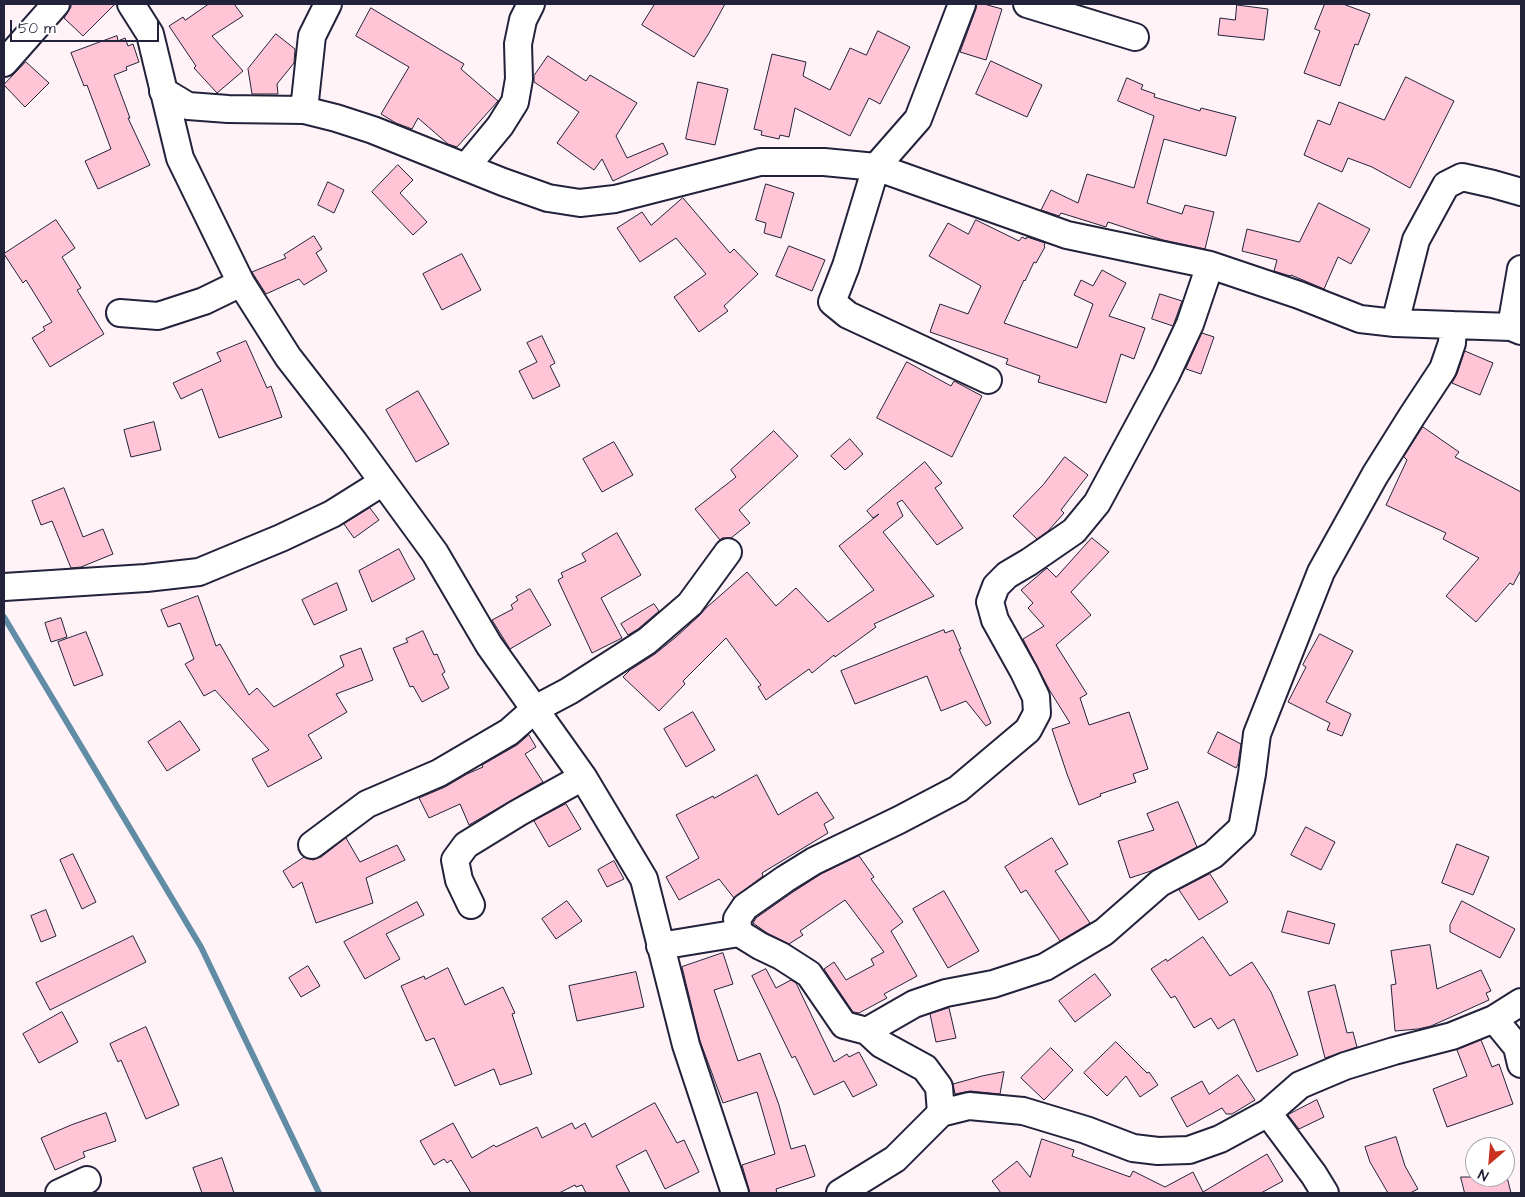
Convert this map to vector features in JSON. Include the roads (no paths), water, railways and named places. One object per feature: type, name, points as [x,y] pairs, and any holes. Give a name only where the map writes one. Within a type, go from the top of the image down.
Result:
[{"type":"street","points":[[4,63],[56,4]]},
{"type":"street","points":[[131,4],[150,34],[180,158],[241,283],[288,357],[354,442],[434,553],[490,645],[583,777],[644,879],[686,1045],[734,1193]]},
{"type":"street","points":[[304,110],[312,36],[328,4]]},
{"type":"street","points":[[466,166],[500,126],[515,102],[518,79],[518,44],[523,20],[531,4]]},
{"type":"street","points":[[962,4],[918,119],[876,167],[846,266],[832,302],[848,315],[988,380]]},
{"type":"street","points":[[1027,4],[1134,38]]},
{"type":"street","points":[[163,92],[188,106],[228,109],[304,110],[336,118],[373,130],[548,198],[580,202],[615,199],[760,162],[824,162],[876,167],[1067,235],[1210,265],[1299,295],[1360,319],[1395,323],[1516,329],[1521,270]]},
{"type":"street","points":[[1395,323],[1416,240],[1446,185],[1462,177],[1521,192]]},
{"type":"street","points":[[739,933],[737,920],[745,906],[814,861],[899,820],[958,788],[1028,730],[1037,714],[1036,697],[995,620],[990,602],[996,586],[1007,575],[1074,531],[1097,503],[1166,375],[1190,324],[1210,265]]},
{"type":"street","points":[[120,313],[158,316],[204,301],[241,283]]},
{"type":"street","points":[[867,1031],[914,1004],[946,993],[993,984],[1045,967],[1104,932],[1160,883],[1213,855],[1242,828],[1257,734],[1321,572],[1375,475],[1443,369],[1452,343],[1452,326]]},
{"type":"street","points":[[4,587],[146,578],[198,572],[281,538],[332,514],[383,482]]},
{"type":"street","points":[[312,845],[367,804],[440,773],[509,732],[535,709],[569,691],[647,641],[690,604],[728,552]]},
{"type":"street","points":[[471,905],[459,880],[455,860],[466,845],[518,813],[583,777]]},
{"type":"street","points":[[660,946],[739,933],[781,956],[809,974],[844,1025],[867,1031],[881,1044],[925,1068],[939,1087],[942,1113]]},
{"type":"street","points":[[840,1193],[895,1159],[942,1113],[969,1106],[1023,1111],[1086,1130],[1133,1148],[1158,1151],[1189,1150],[1220,1139],[1268,1113],[1300,1085],[1345,1066],[1452,1036],[1494,1019],[1521,1002]]},
{"type":"street","points":[[1494,1019],[1517,1048],[1521,1064]]},
{"type":"street","points":[[1268,1113],[1325,1193]]},
{"type":"street","points":[[59,1193],[87,1180]]},
{"type":"waterway","points":[[4,617],[201,947],[319,1193]]}]
